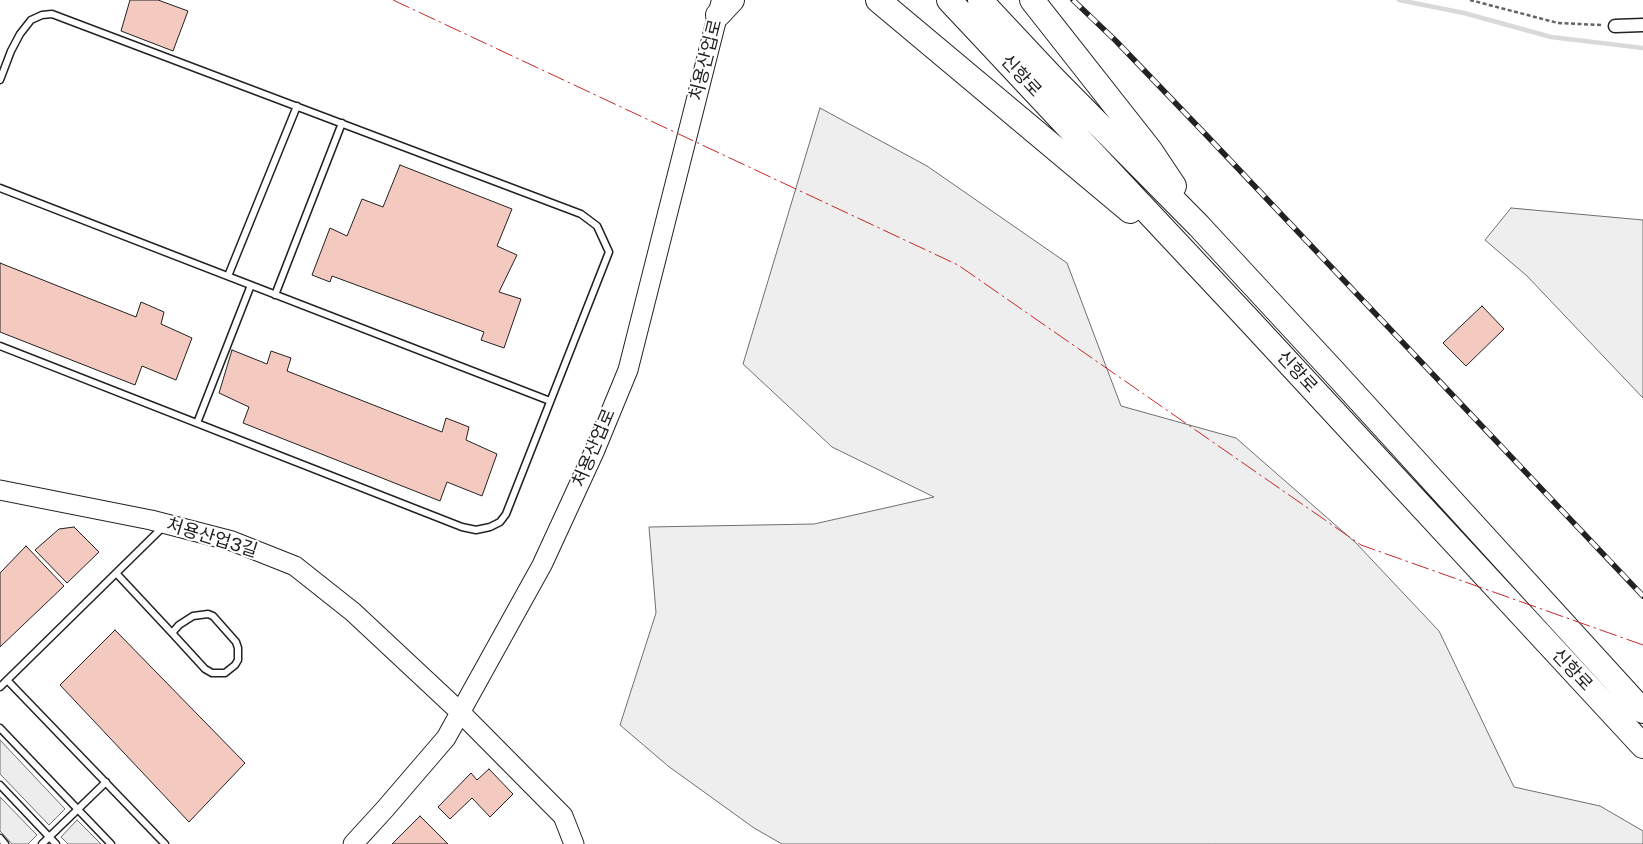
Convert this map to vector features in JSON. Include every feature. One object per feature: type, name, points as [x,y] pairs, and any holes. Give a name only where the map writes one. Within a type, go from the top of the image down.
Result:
[{"type":"highway","points":[[878,0],[1204,272]]},
{"type":"highway","points":[[889,0],[949,59]]},
{"type":"highway","name":"신항로","points":[[949,0],[1643,746]]},
{"type":"highway","name":"신항로","points":[[980,0],[1052,77],[1198,226],[1335,373],[1643,711]]},
{"type":"highway","points":[[1032,0],[1150,150],[1198,226]]},
{"type":"main road","name":"처용산업로","points":[[353,844],[385,810],[446,738],[542,565],[595,450],[628,370],[724,5]]},
{"type":"main road","name":"처용산업3길","points":[[0,490],[166,524],[232,540],[295,566],[353,612],[460,712],[563,816],[574,844]]},
{"type":"street","points":[[1615,26],[1643,25]]},
{"type":"lane","points":[[0,80],[11,51],[20,34],[31,20],[42,15],[52,14],[581,214],[597,226],[609,252],[506,514],[500,522],[490,527],[476,530],[462,527],[0,346]]},
{"type":"lane","points":[[228,276],[297,106]]},
{"type":"lane","points":[[275,295],[342,123]]},
{"type":"lane","points":[[0,188],[550,401]]},
{"type":"lane","points":[[197,423],[251,285]]},
{"type":"lane","points":[[0,687],[166,524]]},
{"type":"lane","points":[[116,573],[172,633],[205,668],[212,673],[224,673],[238,660],[236,642],[213,616],[208,614],[193,616],[179,625],[172,633]]},
{"type":"lane","points":[[7,680],[165,844]]},
{"type":"lane","points":[[0,728],[111,844]]},
{"type":"lane","points":[[42,844],[106,782]]},
{"type":"lane","points":[[0,785],[56,844]]},
{"type":"lane","points":[[0,838],[5,844]]},
{"type":"path","points":[[1470,0],[1558,23],[1615,26]]},
{"type":"shaded area","points":[[820,108],[927,166],[1067,263],[1121,406],[1236,438],[1356,543],[1439,631],[1514,787],[1600,806],[1643,831],[1643,844],[782,844],[754,828],[668,766],[620,725],[656,613],[649,527],[814,524],[934,497],[832,447],[743,364]]},
{"type":"shaded area","points":[[1511,208],[1643,220],[1643,398],[1527,276],[1485,240]]},
{"type":"shaded area","points":[[0,740],[65,809],[49,825],[0,774]]},
{"type":"shaded area","points":[[0,797],[37,835],[28,844],[12,844],[0,831]]},
{"type":"shaded area","points":[[77,820],[101,844],[68,844],[61,837]]},
{"type":"building","points":[[130,0],[158,0],[188,11],[173,51],[121,31]]},
{"type":"building","points":[[400,165],[512,209],[497,246],[517,255],[499,292],[521,299],[504,348],[481,340],[484,332],[332,276],[330,282],[312,275],[330,228],[347,236],[362,199],[383,207]]},
{"type":"building","points":[[0,263],[136,317],[141,302],[164,312],[161,324],[192,338],[176,380],[142,366],[135,385],[0,332]]},
{"type":"building","points":[[1482,306],[1504,329],[1466,366],[1443,343]]},
{"type":"building","points":[[232,350],[267,364],[271,351],[291,358],[287,371],[442,432],[446,418],[469,427],[466,440],[497,454],[482,496],[447,482],[440,501],[243,423],[249,407],[219,393]]},
{"type":"building","points":[[74,527],[99,552],[67,583],[35,550],[59,529]]},
{"type":"building","points":[[26,546],[64,586],[0,647],[0,573]]},
{"type":"building","points":[[115,630],[245,763],[189,822],[60,685]]},
{"type":"building","points":[[489,769],[513,794],[490,817],[472,798],[450,819],[438,807],[471,773],[477,780]]},
{"type":"building","points":[[420,816],[448,844],[392,844]]},
{"type":"waterway","points":[[1399,0],[1464,13],[1551,37],[1643,48]]},
{"type":"railway","points":[[1073,0],[1116,41],[1210,139],[1643,596]]},
{"type":"power","points":[[393,0],[958,265],[1361,545],[1643,645]]}]
